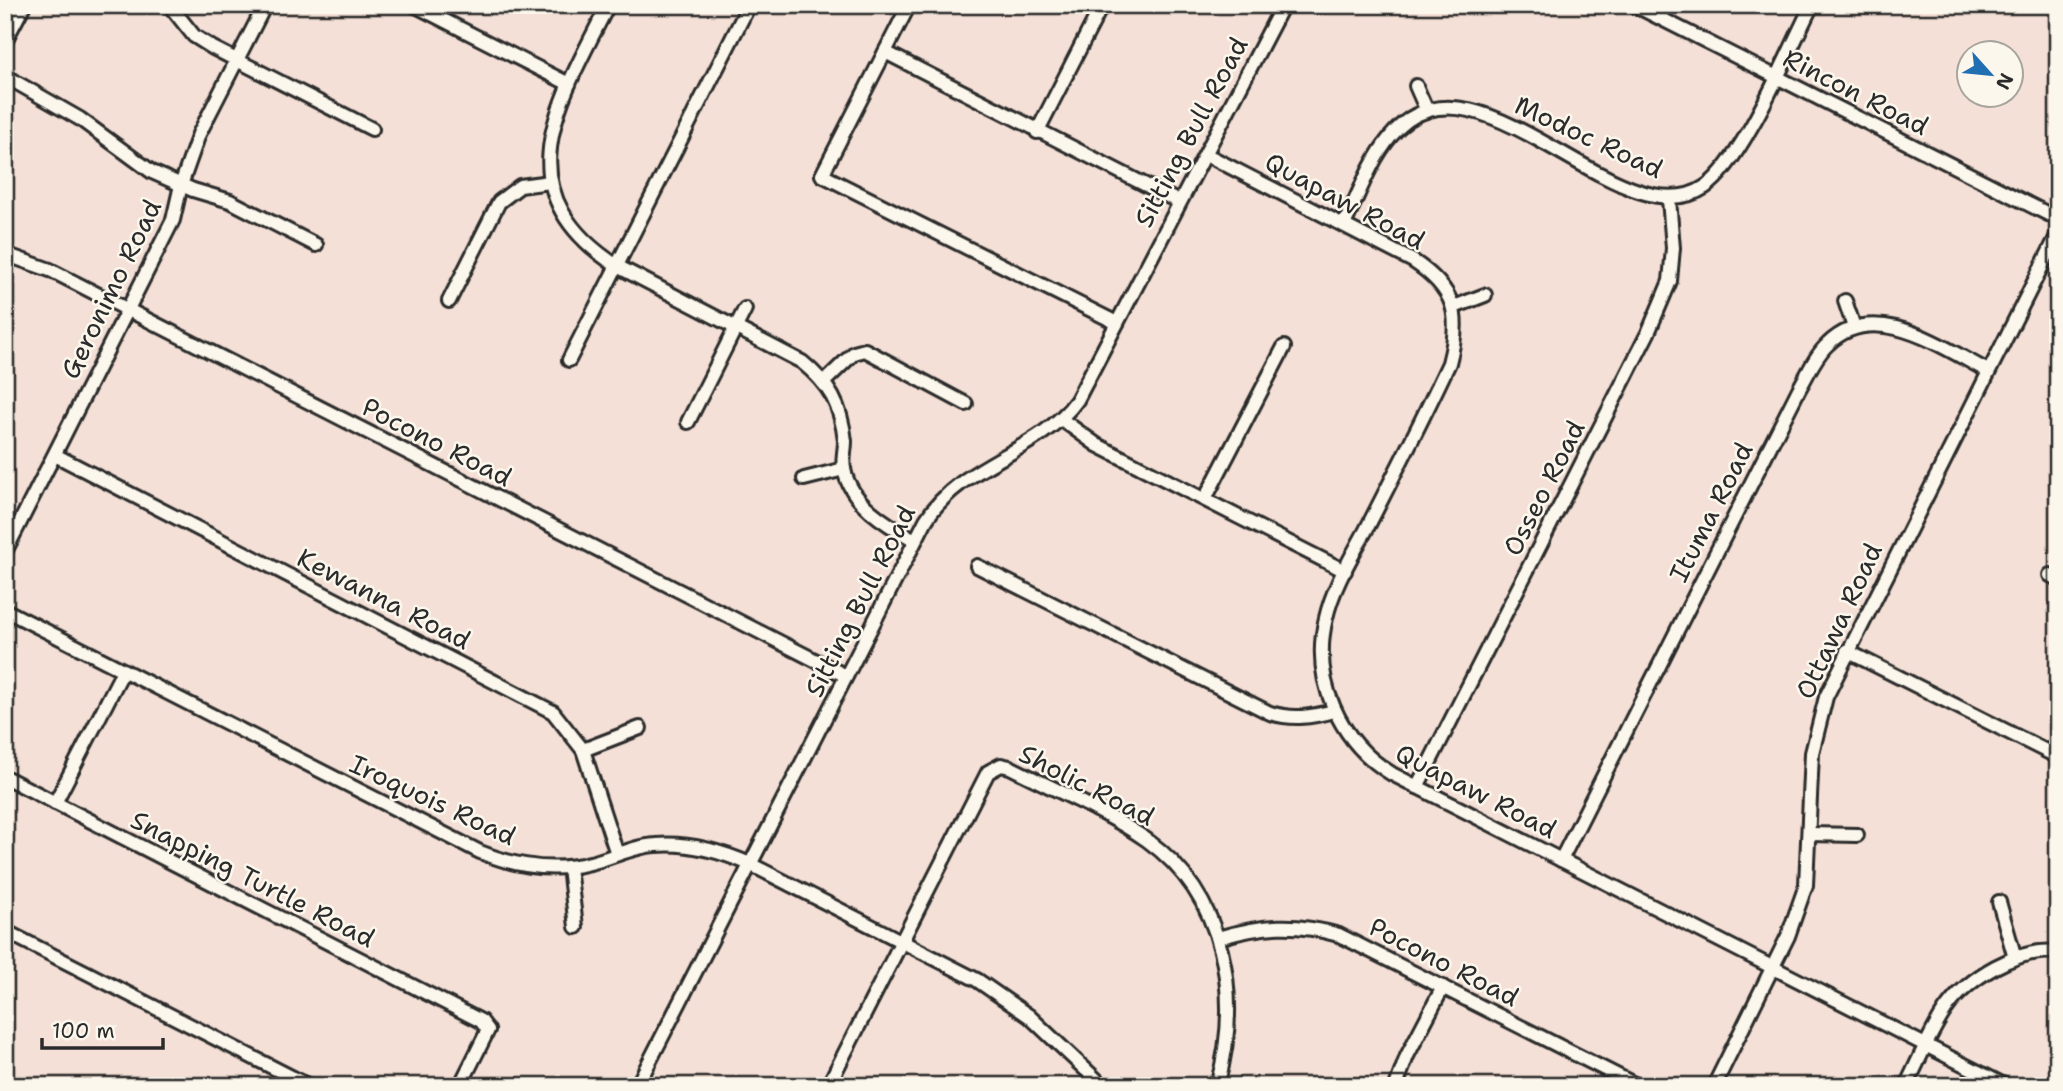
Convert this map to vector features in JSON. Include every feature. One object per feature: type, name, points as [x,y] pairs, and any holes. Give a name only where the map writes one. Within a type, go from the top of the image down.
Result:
[{"type":"street","points":[[5,41],[24,5]]},
{"type":"street","name":"Geronimo Road","points":[[5,552],[173,220],[181,185],[199,134],[265,5]]},
{"type":"street","points":[[414,5],[569,84]]},
{"type":"street","points":[[608,5],[558,106],[550,139],[550,182],[562,213],[590,248],[617,266],[802,362],[825,381],[838,407],[845,442],[844,469],[854,492],[874,514],[915,540]]},
{"type":"street","points":[[569,360],[749,5]]},
{"type":"street","points":[[909,5],[822,175],[1117,323]]},
{"type":"street","points":[[1037,132],[1102,5]]},
{"type":"street","name":"Sitting Bull Road","points":[[638,1086],[934,506],[951,488],[1061,419],[1084,388],[1283,5]]},
{"type":"street","name":"Rincon Road","points":[[1633,5],[2058,219]]},
{"type":"street","name":"Modoc Road","points":[[1427,111],[1447,107],[1482,113],[1626,186],[1669,199],[1705,188],[1734,157],[1812,5]]},
{"type":"street","points":[[171,7],[194,36],[237,61],[372,129]]},
{"type":"street","points":[[885,52],[1037,132],[1179,202]]},
{"type":"street","points":[[5,76],[49,99],[152,172],[230,201],[316,245]]},
{"type":"street","points":[[1343,225],[1391,135],[1427,111],[1416,86]]},
{"type":"street","name":"Quapaw Road","points":[[1207,155],[1427,271],[1445,289],[1454,307],[1456,327],[1449,363],[1345,571],[1326,617],[1322,641],[1326,689],[1334,711],[1359,748],[1374,764],[1417,787],[2006,1086]]},
{"type":"street","points":[[449,301],[499,202],[520,186],[550,182]]},
{"type":"street","name":"Osseo Road","points":[[1417,787],[1648,333],[1670,281],[1673,248],[1669,199]]},
{"type":"street","name":"Ottawa Road","points":[[1714,1086],[1773,967],[1798,912],[1806,885],[1811,753],[1816,726],[1847,650],[2058,234]]},
{"type":"street","name":"Pocono Road","points":[[5,254],[50,270],[846,676]]},
{"type":"street","points":[[1454,307],[1485,295]]},
{"type":"street","points":[[1845,301],[1854,327],[1883,325],[1911,333],[1988,371]]},
{"type":"street","points":[[688,422],[745,309]]},
{"type":"street","name":"Ituma Road","points":[[1561,860],[1799,389],[1829,343],[1854,327]]},
{"type":"street","points":[[1205,499],[1284,347]]},
{"type":"street","points":[[825,381],[854,353],[865,350],[966,404]]},
{"type":"street","points":[[1061,419],[1097,445],[1345,571]]},
{"type":"street","name":"Kewanna Road","points":[[55,455],[553,712],[583,750],[617,854]]},
{"type":"street","points":[[804,479],[844,469]]},
{"type":"street","points":[[977,566],[1270,713],[1290,719],[1310,718],[1334,711]]},
{"type":"street","name":"Iroquois Road","points":[[5,610],[480,852],[510,864],[569,867],[654,845],[679,844],[704,848],[750,864],[1007,999],[1102,1086]]},
{"type":"street","points":[[1847,650],[2058,757]]},
{"type":"street","points":[[55,803],[123,671]]},
{"type":"street","points":[[583,750],[640,728]]},
{"type":"street","name":"Sholic Road","points":[[902,942],[988,772],[1001,765],[1010,767],[1148,841],[1184,875],[1196,892],[1218,938],[1229,992],[1227,1043],[1217,1086]]},
{"type":"street","name":"Snapping Turtle Road","points":[[5,777],[481,1021],[488,1030],[460,1086]]},
{"type":"street","points":[[1810,834],[1857,835]]},
{"type":"street","points":[[569,867],[576,927]]},
{"type":"street","points":[[1999,902],[2015,958]]},
{"type":"street","name":"Pocono Road","points":[[1218,938],[1258,926],[1310,926],[1363,945],[1638,1086]]},
{"type":"street","points":[[5,931],[309,1086]]},
{"type":"street","points":[[828,1086],[902,942]]},
{"type":"street","points":[[1906,1086],[1926,1045],[1958,995],[1985,974],[2015,958],[2058,952]]},
{"type":"street","points":[[1396,1086],[1407,1056],[1443,987]]}]
